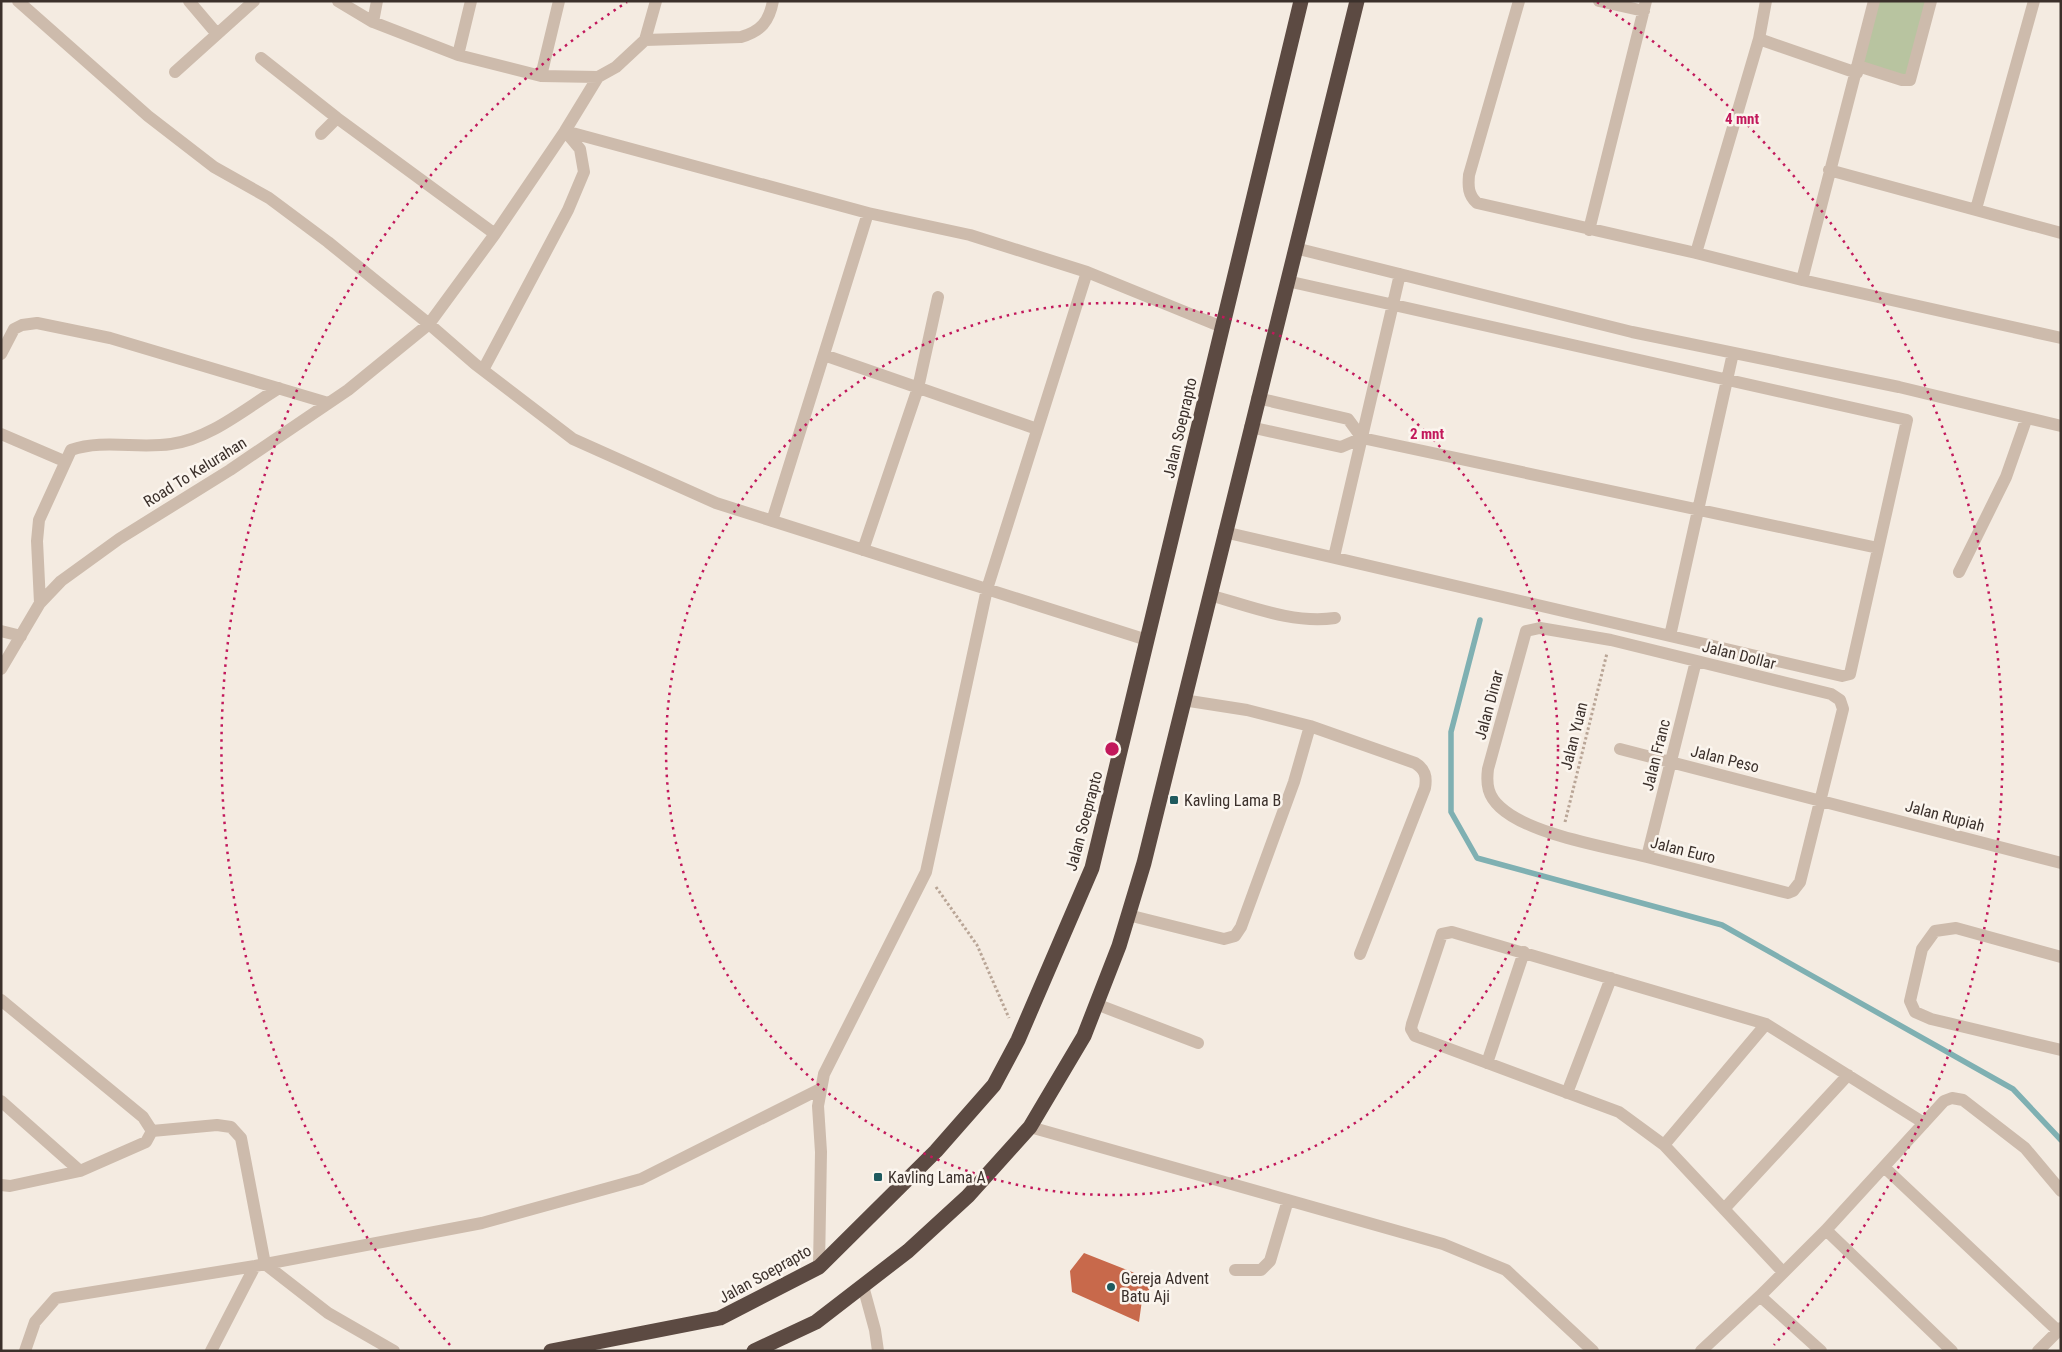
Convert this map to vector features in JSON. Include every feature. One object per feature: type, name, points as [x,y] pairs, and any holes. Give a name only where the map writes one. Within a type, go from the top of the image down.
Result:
[{"type":"highway","name":"Jalan Soeprapto","points":[[551,1351],[720,1318],[819,1267],[936,1151],[994,1085],[1018,1040],[1092,868],[1302,1]]},
{"type":"highway","points":[[754,1351],[816,1322],[908,1251],[968,1196],[1030,1127],[1084,1036],[1119,946],[1144,863],[1294,248],[1357,1]]},
{"type":"street","points":[[18,1],[148,116],[214,167],[269,198],[328,242],[573,440],[716,503],[1147,640]]},
{"type":"street","points":[[189,1],[217,34]]},
{"type":"street","points":[[175,72],[254,1]]},
{"type":"street","points":[[338,1],[373,22],[458,55],[541,76],[598,78],[616,67],[645,40],[656,1]]},
{"type":"street","points":[[373,22],[377,1]]},
{"type":"street","points":[[458,55],[471,1]]},
{"type":"street","points":[[541,76],[559,1]]},
{"type":"street","points":[[645,40],[741,37],[754,33],[765,24],[773,1]]},
{"type":"street","points":[[1519,1],[1469,175],[1469,190],[1472,199],[1476,203],[1696,253],[1802,280],[2061,338]]},
{"type":"street","points":[[1589,230],[1645,6],[1599,1]]},
{"type":"street","points":[[1696,253],[1759,39],[1766,1]]},
{"type":"street","points":[[1802,280],[1874,1]]},
{"type":"street","points":[[1759,39],[1858,69],[1902,80],[1910,80],[1931,1]]},
{"type":"street","points":[[1976,209],[2034,1]]},
{"type":"street","points":[[261,58],[337,118],[495,234]]},
{"type":"street","name":"Road To Kelurahan","points":[[1,669],[40,603],[61,581],[119,538],[230,470],[328,403],[429,324],[495,234],[565,131],[598,78]]},
{"type":"street","points":[[321,134],[337,118]]},
{"type":"street","points":[[484,370],[568,210],[584,172],[580,149],[565,131]]},
{"type":"street","points":[[565,131],[868,213],[970,235],[1087,272],[1222,327]]},
{"type":"street","points":[[1829,170],[2061,233]]},
{"type":"street","points":[[772,521],[868,213]]},
{"type":"street","points":[[1294,248],[1632,332],[1899,387],[2026,420],[2061,426]]},
{"type":"street","points":[[819,1267],[821,1152],[818,1106],[824,1074],[869,980],[926,872],[987,589],[1087,272]]},
{"type":"street","points":[[1334,558],[1400,274]]},
{"type":"street","points":[[1224,532],[1842,676],[1850,674],[1907,420],[1287,281]]},
{"type":"street","points":[[863,550],[918,388],[938,297]]},
{"type":"street","points":[[1,354],[14,329],[22,325],[37,323],[110,338],[328,403]]},
{"type":"street","points":[[1670,636],[1733,353]]},
{"type":"street","points":[[824,356],[1037,429]]},
{"type":"street","points":[[40,603],[37,541],[39,520],[64,461],[71,450],[82,446],[169,444],[186,441],[201,436],[279,388]]},
{"type":"street","points":[[1257,398],[1348,419],[1362,438]]},
{"type":"street","points":[[1959,572],[2006,477],[2026,420]]},
{"type":"street","points":[[1250,428],[1341,447],[1362,438],[1878,548]]},
{"type":"street","points":[[1,434],[64,461]]},
{"type":"street","points":[[1209,595],[1306,621],[1335,618]]},
{"type":"street","name":"Jalan Dollar","points":[[1526,631],[1540,628],[1610,640],[1838,698],[1843,709],[1822,801]]},
{"type":"street","points":[[1,631],[21,636]]},
{"type":"street","name":"Jalan Dinar","points":[[1487,788],[1488,769],[1526,631]]},
{"type":"street","name":"Jalan Franc","points":[[1647,857],[1696,661]]},
{"type":"street","points":[[1183,700],[1247,710],[1310,726],[1415,763],[1423,769],[1426,774],[1425,788],[1360,954]]},
{"type":"street","points":[[1128,915],[1224,939],[1234,936],[1239,932],[1294,782],[1310,726]]},
{"type":"street","name":"Jalan Peso","points":[[1620,749],[1822,801]]},
{"type":"street","name":"Jalan Euro","points":[[1487,788],[1496,804],[1514,818],[1561,837],[1788,893],[1793,891],[1800,882],[1822,801]]},
{"type":"street","name":"Jalan Rupiah","points":[[1822,801],[2061,863]]},
{"type":"street","points":[[2061,957],[1956,928],[1935,931],[1922,949],[1910,1001],[1915,1012],[1932,1019],[2061,1050]]},
{"type":"street","points":[[1783,1272],[1664,1145],[1619,1112],[1487,1063],[1413,1033],[1412,1024],[1439,938],[1442,934],[1452,932],[1524,952],[1766,1024],[1924,1123]]},
{"type":"street","points":[[1487,1063],[1524,952]]},
{"type":"street","points":[[1567,1093],[1611,978]]},
{"type":"street","points":[[1,1000],[142,1117],[152,1132]]},
{"type":"street","points":[[1096,1004],[1198,1043]]},
{"type":"street","points":[[1664,1145],[1766,1024]]},
{"type":"street","points":[[1724,1209],[1848,1075]]},
{"type":"street","points":[[25,1351],[35,1322],[56,1298],[260,1265],[482,1223],[641,1179],[820,1089]]},
{"type":"street","points":[[1702,1351],[1826,1230],[1944,1101],[1952,1098],[1963,1100],[2025,1148],[2061,1191]]},
{"type":"street","points":[[1,1101],[80,1171]]},
{"type":"street","points":[[152,1132],[217,1125],[231,1127],[241,1138],[260,1265],[211,1351]]},
{"type":"street","points":[[1030,1127],[1443,1244],[1506,1270],[1593,1351]]},
{"type":"street","points":[[1,1185],[10,1186],[80,1171],[146,1142],[152,1132]]},
{"type":"street","points":[[1884,1167],[2059,1329],[2038,1351]]},
{"type":"street","points":[[1235,1270],[1261,1270],[1270,1261],[1288,1200]]},
{"type":"street","points":[[1826,1230],[1952,1351]]},
{"type":"street","points":[[260,1265],[328,1313],[394,1351]]},
{"type":"street","points":[[863,1286],[875,1330],[878,1351]]},
{"type":"street","points":[[1760,1296],[1821,1351]]},
{"type":"path","name":"Jalan Yuan","points":[[1561,837],[1610,640]]},
{"type":"path","points":[[926,872],[977,945],[1018,1040]]},
{"type":"green space","points":[[1875,1],[1930,1],[1910,80],[1859,66]]},
{"type":"building","name":"Gereja Advent Batu Aji","points":[[1084,1253],[1155,1281],[1142,1300],[1139,1322],[1072,1292],[1070,1271]]},
{"type":"waterway","points":[[1480,620],[1451,732],[1451,812],[1477,858],[1722,925],[2013,1089],[2061,1140]]},
{"type":"place","name":"Kavling Lama B","points":[[1174,800]]},
{"type":"place","name":"Kavling Lama A","points":[[878,1177]]},
{"type":"place","name":"Gereja Advent Batu Aji","points":[[1111,1287]]}]
